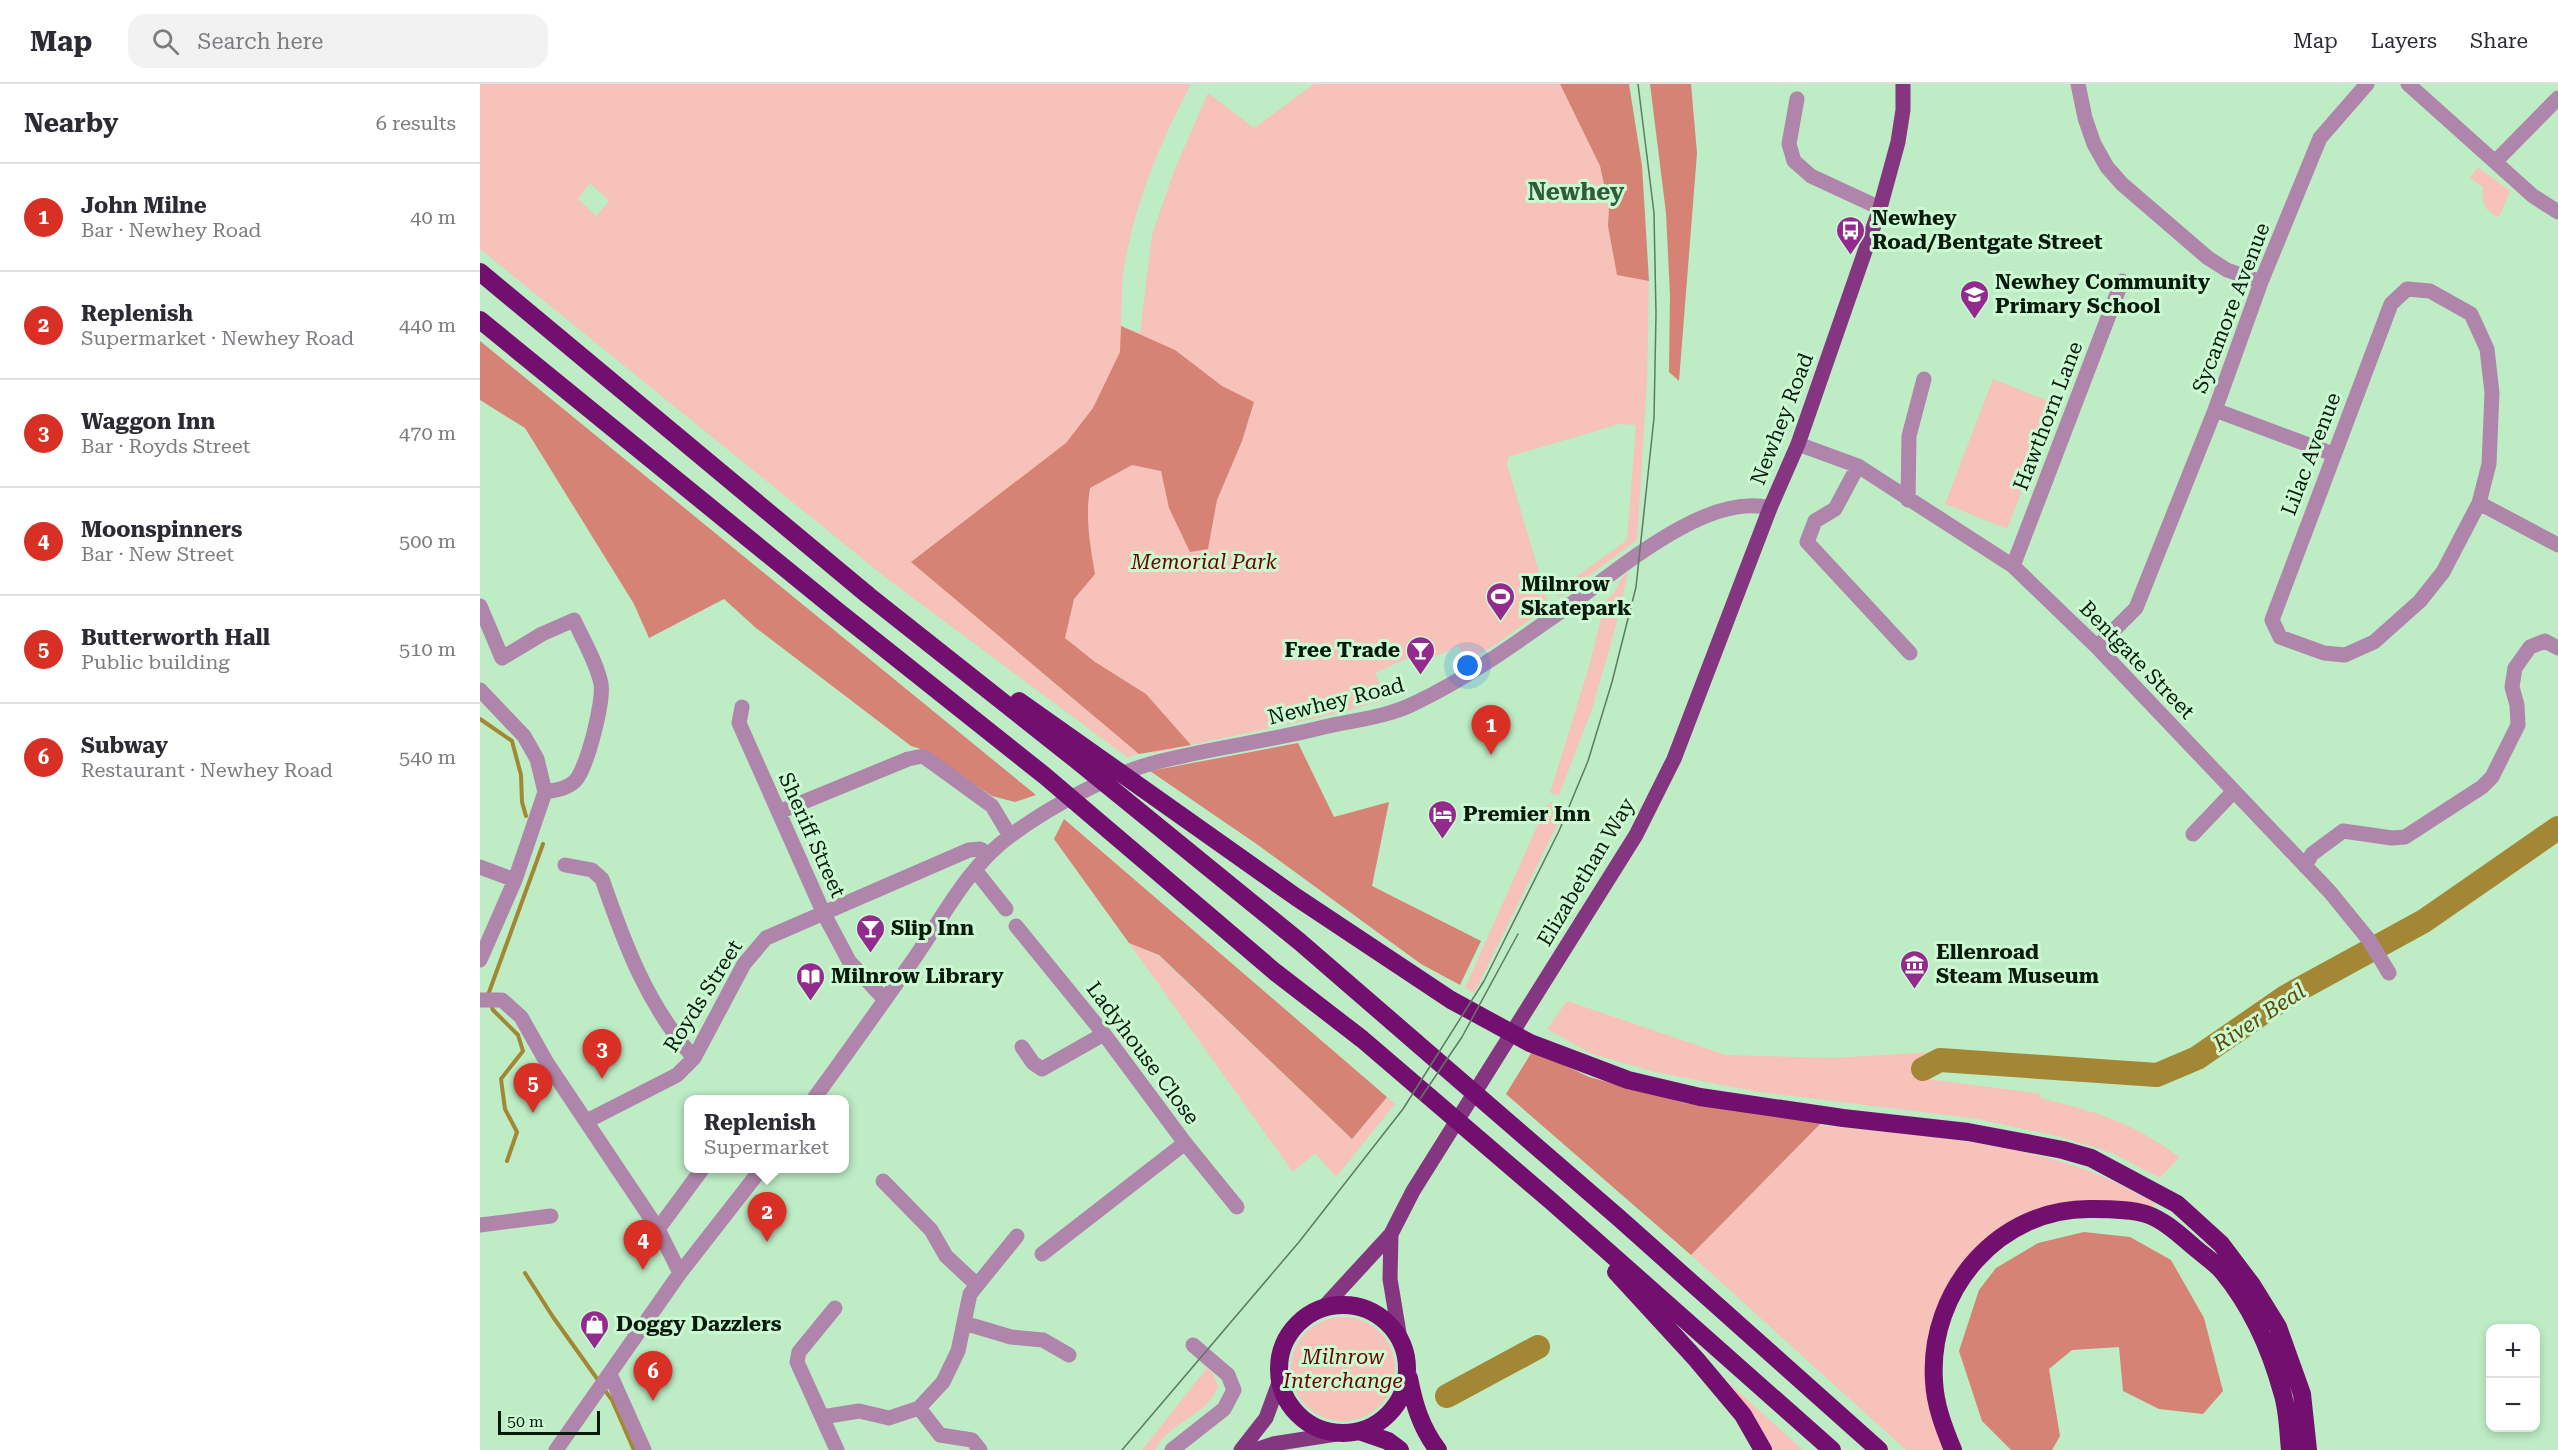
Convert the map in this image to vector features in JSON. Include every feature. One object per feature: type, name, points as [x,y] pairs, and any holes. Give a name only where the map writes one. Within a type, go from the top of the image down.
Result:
[{"type":"highway","points":[[480,272],[868,597],[1075,759],[1300,942],[1548,1156],[1879,1450]]},
{"type":"highway","points":[[480,320],[840,613],[1045,776],[1275,972],[1362,1039],[1551,1201],[1832,1450]]},
{"type":"highway","points":[[868,597],[1296,897],[1450,1000],[1530,1043],[1628,1080],[1700,1097],[1843,1118],[1968,1132],[2063,1150],[2091,1158],[2177,1203],[2221,1244],[2252,1285],[2278,1327],[2302,1394],[2308,1450]]},
{"type":"highway","points":[[1551,1201],[1743,1415],[1763,1450]]},
{"type":"highway","points":[[1953,1450],[1943,1427],[1934,1381],[1935,1342],[1944,1308],[1952,1292],[1964,1273],[1992,1242],[2030,1220],[2053,1212],[2078,1208],[2146,1214],[2177,1232],[2221,1270],[2259,1325],[2283,1393],[2290,1450]]},
{"type":"highway","points":[[1400,1450],[1388,1441],[1351,1432],[1326,1431],[1309,1424],[1296,1412],[1286,1397],[1280,1380],[1280,1362],[1288,1336],[1306,1316],[1323,1308],[1340,1304],[1358,1306],[1375,1313],[1390,1324],[1400,1339],[1406,1355],[1415,1408],[1438,1450]]},
{"type":"highway","points":[[1351,1432],[1374,1425],[1388,1416],[1398,1404],[1405,1389],[1408,1373]]},
{"type":"main road","name":"Newhey Road","points":[[1770,508],[1798,444],[1880,208],[1898,142],[1903,110],[1903,84]]},
{"type":"main road","name":"Elizabethan Way","points":[[1323,1308],[1391,1234],[1413,1191],[1636,835],[1674,759],[1770,508]]},
{"type":"main road","name":"Elizabethan Way","points":[[1391,1234],[1390,1279],[1400,1339]]},
{"type":"main road","points":[[1242,1450],[1266,1418],[1280,1380]]},
{"type":"main road","points":[[1255,1450],[1273,1444],[1351,1432]]},
{"type":"street","points":[[2078,84],[2085,118],[2094,144],[2107,168],[2122,184],[2208,258],[2227,270],[2261,282]]},
{"type":"street","name":"Sycamore Avenue","points":[[2097,647],[2136,608],[2215,410],[2261,282],[2320,138],[2367,84]]},
{"type":"street","points":[[2408,84],[2533,196],[2558,212]]},
{"type":"street","points":[[2495,162],[2558,98]]},
{"type":"street","points":[[1797,99],[1789,144],[1794,161],[1811,176],[1880,208]]},
{"type":"street","name":"Hawthorn Lane","points":[[2013,566],[2122,281]]},
{"type":"street","name":"Lilac Avenue","points":[[2407,289],[2430,291],[2472,314],[2487,349],[2493,393],[2489,452],[2479,503],[2443,572],[2420,601],[2374,642],[2345,655],[2324,653],[2280,637],[2272,620],[2333,453],[2391,304],[2407,289]]},
{"type":"street","points":[[1908,500],[1909,436],[1924,379]]},
{"type":"street","points":[[2215,410],[2333,453]]},
{"type":"street","name":"Bentgate Street","points":[[1798,444],[1858,466],[2013,566],[2097,647],[2330,892],[2368,940],[2389,973]]},
{"type":"street","points":[[1858,466],[1835,509],[1815,521],[1807,542],[1910,653]]},
{"type":"street","points":[[2479,503],[2558,545]]},
{"type":"street","name":"Newhey Road","points":[[817,1095],[975,870],[1010,836],[1054,808],[1118,775],[1156,763],[1298,734],[1415,703],[1490,660],[1562,611],[1626,563],[1693,521],[1721,509],[1745,504],[1770,508]]},
{"type":"street","points":[[480,606],[502,658],[542,634],[574,620],[600,682],[602,697],[583,765],[576,780],[566,788],[545,792]]},
{"type":"street","points":[[2305,866],[2312,854],[2343,831],[2392,838],[2405,837],[2481,787],[2492,777],[2518,725],[2517,705],[2512,687],[2515,668],[2530,647],[2545,641],[2558,648]]},
{"type":"street","points":[[480,690],[524,736],[537,759],[545,792],[515,880],[480,960]]},
{"type":"street","name":"Sheriff Street","points":[[742,707],[739,714],[740,723],[824,914],[849,961],[885,1000]]},
{"type":"street","points":[[779,812],[908,759],[923,756],[992,806],[1010,836]]},
{"type":"street","points":[[2193,834],[2234,791]]},
{"type":"street","name":"Royds Street","points":[[587,1121],[677,1075],[694,1058],[744,964],[766,938],[969,850],[980,849],[989,854]]},
{"type":"street","points":[[565,865],[592,870],[602,879],[640,979],[676,1038],[694,1058]]},
{"type":"street","points":[[480,867],[515,880]]},
{"type":"street","points":[[975,870],[1006,909]]},
{"type":"street","name":"Ladyhouse Close","points":[[1016,926],[1104,1034],[1185,1143],[1237,1207]]},
{"type":"street","points":[[480,1000],[502,1000],[522,1017],[546,1063],[658,1229],[680,1273]]},
{"type":"street","points":[[1022,1047],[1033,1063],[1042,1069],[1104,1034]]},
{"type":"street","points":[[1042,1254],[1185,1143]]},
{"type":"street","points":[[658,1229],[699,1173]]},
{"type":"street","points":[[556,1450],[680,1273],[758,1173]]},
{"type":"street","points":[[883,1181],[931,1230],[946,1256],[978,1285]]},
{"type":"street","points":[[480,1225],[551,1216]]},
{"type":"street","points":[[822,1417],[859,1410],[889,1418],[919,1408],[943,1382],[958,1351],[970,1294],[1017,1236]]},
{"type":"street","points":[[835,1308],[800,1352],[797,1362],[837,1450]]},
{"type":"street","points":[[964,1323],[1011,1337],[1043,1340],[1069,1355]]},
{"type":"street","points":[[1172,1450],[1224,1409],[1234,1390],[1228,1375],[1193,1345]]},
{"type":"street","points":[[605,1381],[644,1450]]},
{"type":"street","points":[[919,1408],[940,1435],[972,1440],[980,1450]]},
{"type":"green space","name":"Memorial Park","points":[[480,84],[1191,84],[1168,130],[1149,176],[1127,250],[1122,281],[1121,326],[1140,333],[1152,235],[1174,171],[1208,93],[1254,128],[1314,84],[1560,84],[1600,166],[1609,207],[1608,226],[1617,275],[1649,281],[1647,382],[1637,540],[1560,597],[1556,591],[1627,540],[1636,425],[1619,424],[1508,457],[1507,464],[1549,606],[1495,645],[1467,660],[1458,646],[1428,660],[1423,651],[1375,673],[1386,699],[1343,712],[1154,753],[912,562],[1139,754],[1127,757],[890,581],[480,249]],"holes":[[[590,183],[609,201],[596,216],[578,199]]]},
{"type":"green space","points":[[2478,167],[2510,191],[2499,217],[2490,213],[2485,206],[2483,187],[2470,178]]},
{"type":"green space","points":[[1993,379],[2056,404],[2007,529],[1945,504]]},
{"type":"green space","points":[[1628,572],[1615,629],[1592,709],[1559,795],[1550,793],[1588,670],[1606,600]]},
{"type":"green space","points":[[1551,802],[1565,809],[1474,993],[1465,988],[1546,806]]},
{"type":"green space","points":[[1129,943],[1158,955],[1352,1139],[1387,1097],[1395,1104],[1336,1177],[1315,1153],[1293,1172]]},
{"type":"green space","points":[[1567,1001],[1726,1055],[1832,1058],[1935,1052],[1919,1063],[1917,1068],[1920,1078],[2041,1094],[2040,1098],[2096,1113],[2129,1126],[2179,1157],[2160,1178],[2112,1153],[2061,1137],[1978,1119],[1759,1092],[1655,1072],[1592,1054],[1547,1029]]},
{"type":"green space","points":[[1819,1125],[1956,1140],[2023,1152],[2098,1174],[2155,1203],[2151,1211],[2056,1206],[1947,1287],[1935,1313],[1947,1450],[1906,1450],[1691,1255]]},
{"type":"green space","name":"Milnrow Interchange","points":[[1343,1317],[1363,1321],[1380,1332],[1391,1349],[1395,1369],[1391,1389],[1380,1406],[1363,1417],[1343,1421],[1323,1417],[1306,1406],[1295,1389],[1291,1369],[1295,1349],[1306,1332],[1323,1321]]},
{"type":"green space","points":[[1702,1359],[1803,1450],[1771,1450]]},
{"type":"green space","points":[[1207,1368],[1212,1372],[1218,1386],[1206,1405],[1169,1432],[1155,1450],[1142,1450]]},
{"type":"shaded area","points":[[1560,84],[1629,84],[1642,166],[1649,281],[1617,275],[1608,226],[1609,207],[1600,166]]},
{"type":"shaded area","points":[[1650,84],[1691,84],[1697,153],[1679,381],[1669,372],[1670,295],[1666,213]]},
{"type":"shaded area","points":[[1121,326],[1175,350],[1222,386],[1254,402],[1242,441],[1217,500],[1208,549],[1190,552],[1169,508],[1161,471],[1132,465],[1090,488],[1088,520],[1095,574],[1074,599],[1065,638],[1095,662],[1146,694],[1191,745],[1139,754],[911,562],[1066,443],[1093,408],[1120,352]]},
{"type":"shaded area","points":[[480,341],[1036,795],[1015,802],[992,796],[921,749],[911,746],[756,628],[724,599],[649,638],[634,604],[525,428],[480,400]]},
{"type":"shaded area","points":[[1298,743],[1334,817],[1389,802],[1372,886],[1481,941],[1460,985],[1421,964],[1258,845],[1150,771]]},
{"type":"shaded area","points":[[1064,819],[1387,1097],[1352,1139],[1159,955],[1129,943],[1054,839]]},
{"type":"shaded area","points":[[1533,1050],[1589,1077],[1685,1103],[1821,1123],[1691,1255],[1506,1094]]},
{"type":"shaded area","points":[[2084,1232],[2130,1237],[2171,1260],[2204,1318],[2223,1391],[2203,1414],[2159,1409],[2123,1391],[2119,1347],[2072,1350],[2049,1369],[2060,1436],[2052,1450],[2011,1450],[1982,1421],[1959,1351],[1979,1290],[1996,1268],[2038,1243]]},
{"type":"waterway","points":[[480,719],[512,741],[521,775],[522,802],[526,816]]},
{"type":"waterway","name":"River Beal","points":[[1923,1069],[1940,1060],[2157,1075],[2197,1058],[2287,996],[2424,921],[2558,828]]},
{"type":"waterway","points":[[488,995],[543,844]]},
{"type":"waterway","points":[[491,1005],[493,1010],[518,1035],[523,1051],[501,1079],[505,1109],[517,1132],[507,1161]]},
{"type":"waterway","points":[[525,1273],[598,1380]]},
{"type":"waterway","name":"River Beal","points":[[1447,1396],[1538,1347]]},
{"type":"waterway","points":[[604,1389],[612,1400],[634,1450]]},
{"type":"tram line","points":[[1122,1450],[1299,1242],[1403,1109],[1484,981],[1559,831],[1588,761],[1612,682],[1636,587],[1654,418],[1656,314],[1654,213],[1638,84]]},
{"type":"tram line","points":[[1420,1099],[1462,1037],[1518,934]]},
{"type":"place","name":"Newhey Road/Bentgate Street","points":[[1851,256]]},
{"type":"place","name":"Newhey Community Primary School","points":[[1974,320]]},
{"type":"place","name":"Milnrow Skatepark","points":[[1500,622]]},
{"type":"place","name":"Free Trade","points":[[1421,676]]},
{"type":"place","name":"John Milne","points":[[1491,755]]},
{"type":"place","name":"Premier Inn","points":[[1442,840]]},
{"type":"place","name":"Slip Inn","points":[[870,954]]},
{"type":"place","name":"Ellenroad Steam Museum","points":[[1915,990]]},
{"type":"place","name":"Milnrow Library","points":[[810,1002]]},
{"type":"place","name":"Waggon Inn","points":[[602,1079]]},
{"type":"place","name":"Butterworth Hall","points":[[533,1113]]},
{"type":"place","name":"Replenish","points":[[767,1242]]},
{"type":"place","name":"Moonspinners","points":[[643,1270]]},
{"type":"place","name":"Doggy Dazzlers","points":[[595,1350]]},
{"type":"place","name":"Subway","points":[[653,1401]]},
{"type":"district","name":"Newhey","points":[[1576,192]]}]
